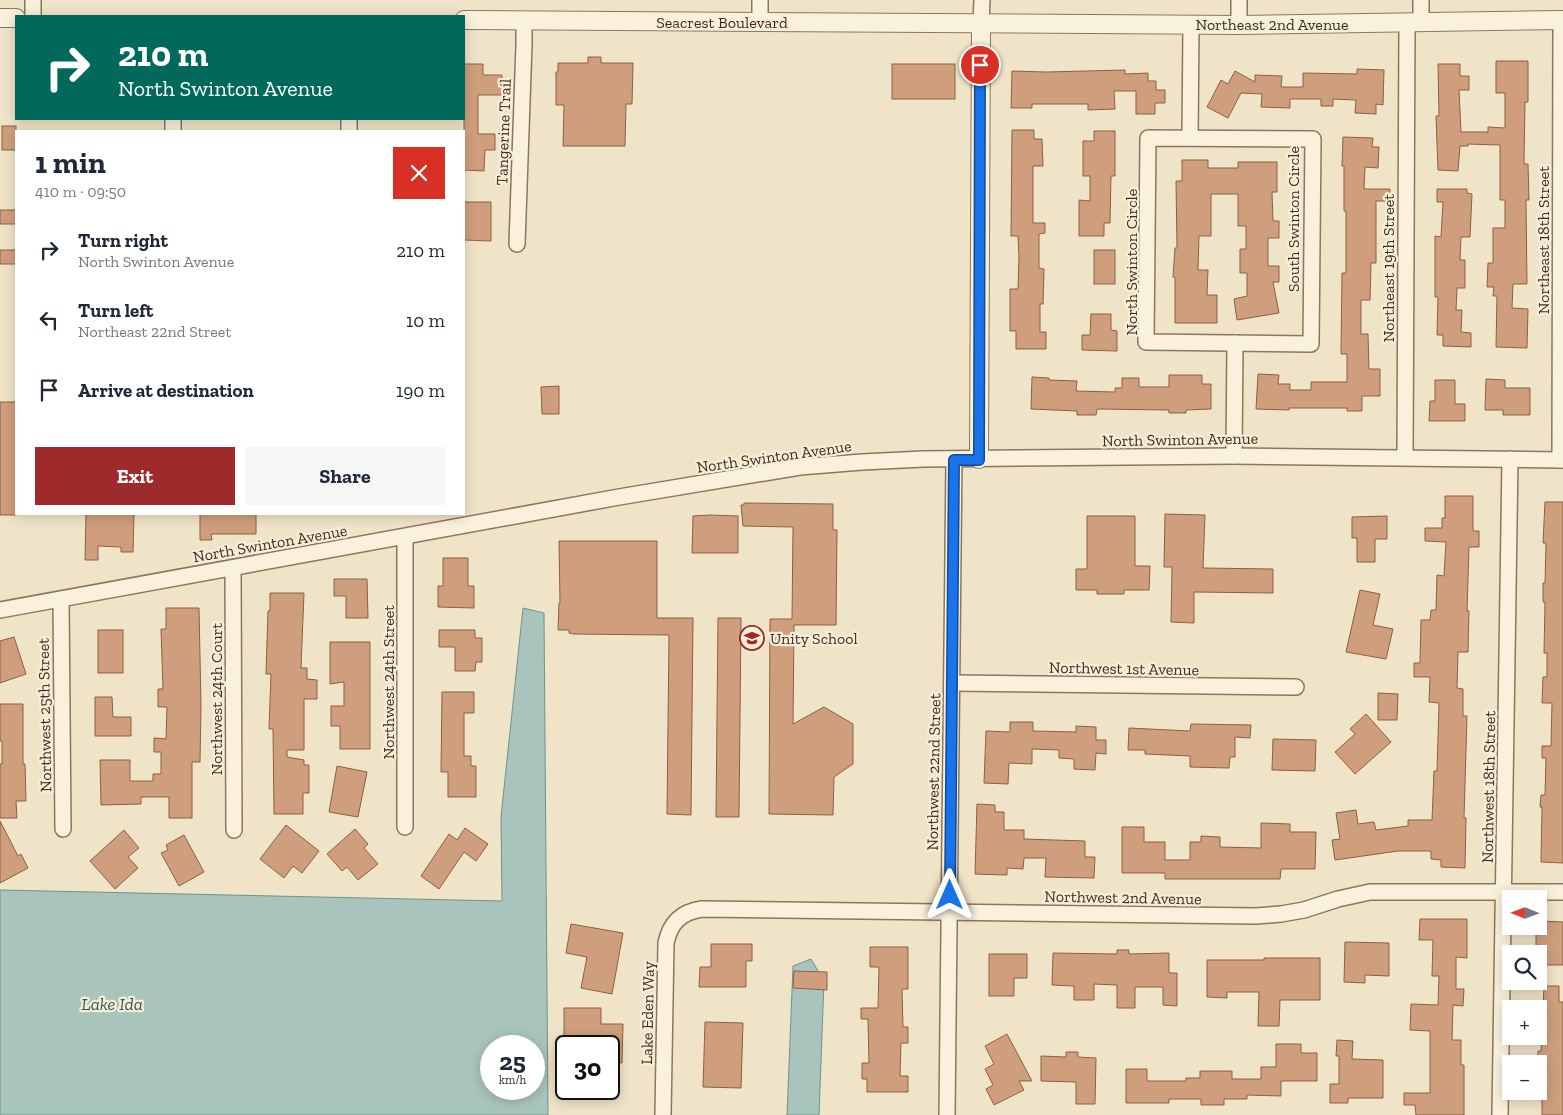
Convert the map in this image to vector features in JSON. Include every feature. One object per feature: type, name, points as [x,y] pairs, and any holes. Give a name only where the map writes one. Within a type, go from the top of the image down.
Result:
[{"type":"street","points":[[33,0],[33,15]]},
{"type":"street","points":[[760,0],[760,22]]},
{"type":"street","points":[[979,460],[982,0]]},
{"type":"street","points":[[1239,0],[1239,25]]},
{"type":"street","name":"Northeast 19th Street","points":[[1405,457],[1406,78],[1413,63],[1414,23],[1421,0]]},
{"type":"street","points":[[0,18],[15,18]]},
{"type":"street","name":"Seacrest Boulevard","points":[[465,20],[981,23]]},
{"type":"street","name":"Tangerine Trail","points":[[516,244],[524,20]]},
{"type":"street","name":"Northeast 2nd Avenue","points":[[981,23],[1239,25],[1562,20]]},
{"type":"street","name":"Northeast 18th Street","points":[[1562,20],[1562,460]]},
{"type":"street","points":[[1190,138],[1191,24]]},
{"type":"street","name":"North Swinton Circle","points":[[1190,138],[1148,138],[1146,342],[1235,343]]},
{"type":"street","name":"South Swinton Circle","points":[[1190,138],[1313,139],[1311,344],[1235,343]]},
{"type":"street","points":[[1234,456],[1235,343]]},
{"type":"street","name":"North Swinton Avenue","points":[[0,610],[764,472],[862,462],[1234,456],[1562,460]]},
{"type":"street","name":"Northwest 18th Street","points":[[1503,890],[1510,459]]},
{"type":"street","name":"Northwest 22nd Street","points":[[947,1115],[954,460]]},
{"type":"street","name":"Northwest 24th Street","points":[[405,537],[405,826]]},
{"type":"street","name":"Northwest 24th Court","points":[[233,568],[234,830]]},
{"type":"street","name":"Northwest 25th Street","points":[[61,600],[63,829]]},
{"type":"street","name":"Northwest 1st Avenue","points":[[952,683],[1296,687]]},
{"type":"street","name":"Northwest 2nd Avenue","points":[[681,916],[691,911],[702,909],[1256,916],[1304,910],[1338,899],[1370,892],[1502,891]]},
{"type":"street","name":"Northwest 2nd Avenue","points":[[1548,892],[1563,892]]},
{"type":"street","name":"Lake Eden Way","points":[[663,1115],[666,943],[668,932],[673,923],[681,916]]},
{"type":"street","name":"Northwest 18th Street","points":[[1500,1115],[1502,935]]},
{"type":"water","name":"Lake Ida","points":[[523,608],[544,613],[548,1115],[0,1115],[0,890],[502,901],[501,817]]},
{"type":"water","points":[[811,959],[824,981],[819,1115],[787,1115],[793,966]]},
{"type":"building","points":[[588,57],[601,57],[601,63],[633,63],[632,104],[626,104],[625,146],[563,146],[564,105],[556,105],[556,72],[558,72],[558,63],[588,63]]},
{"type":"building","points":[[1496,61],[1528,61],[1528,102],[1525,102],[1524,164],[1528,164],[1529,200],[1526,200],[1527,284],[1513,284],[1512,308],[1528,309],[1527,348],[1496,347],[1497,296],[1493,296],[1494,287],[1487,287],[1488,263],[1493,263],[1493,228],[1505,228],[1505,200],[1500,200],[1500,145],[1468,144],[1468,146],[1460,146],[1458,171],[1438,170],[1436,116],[1439,116],[1438,64],[1460,64],[1460,76],[1469,76],[1469,90],[1459,90],[1461,132],[1488,132],[1488,127],[1505,128],[1505,93],[1496,93]]},
{"type":"building","points":[[465,64],[483,64],[483,75],[502,75],[502,95],[478,95],[478,134],[495,134],[495,150],[485,150],[484,171],[465,170]]},
{"type":"building","points":[[892,64],[955,64],[955,99],[892,99]]},
{"type":"building","points":[[1357,69],[1384,70],[1383,105],[1376,104],[1376,114],[1355,113],[1356,100],[1333,99],[1333,106],[1321,106],[1321,99],[1290,99],[1290,108],[1261,107],[1262,94],[1241,93],[1228,118],[1207,107],[1221,80],[1228,84],[1235,71],[1255,82],[1255,75],[1282,76],[1281,87],[1303,87],[1303,73],[1357,74]]},
{"type":"building","points":[[1125,70],[1125,74],[1148,73],[1148,81],[1156,81],[1156,90],[1165,90],[1165,103],[1155,103],[1155,114],[1136,114],[1136,91],[1114,91],[1115,109],[1088,110],[1088,104],[1032,104],[1032,108],[1011,108],[1012,71]]},
{"type":"building","points":[[2,126],[16,126],[15,150],[2,150]]},
{"type":"building","points":[[1012,130],[1034,130],[1034,139],[1042,139],[1043,166],[1033,166],[1033,223],[1045,223],[1045,233],[1039,234],[1039,268],[1044,269],[1043,304],[1040,304],[1040,332],[1046,332],[1046,349],[1016,349],[1016,331],[1010,331],[1010,289],[1018,289],[1019,257],[1018,236],[1011,236]]},
{"type":"building","points":[[1094,131],[1115,131],[1115,176],[1111,176],[1110,223],[1104,223],[1104,236],[1079,236],[1079,200],[1090,201],[1090,176],[1083,176],[1083,141],[1094,141]]},
{"type":"building","points":[[1343,137],[1373,138],[1372,147],[1379,147],[1378,168],[1365,167],[1364,189],[1390,189],[1390,201],[1376,201],[1376,263],[1371,263],[1370,300],[1361,300],[1361,334],[1368,334],[1369,369],[1380,369],[1380,396],[1362,396],[1362,411],[1347,411],[1347,408],[1256,409],[1258,374],[1279,375],[1278,384],[1290,384],[1290,390],[1311,390],[1311,382],[1347,382],[1347,354],[1341,354],[1342,273],[1346,273],[1346,211],[1344,211],[1344,166],[1342,166]]},
{"type":"building","points":[[1182,160],[1208,160],[1208,168],[1238,168],[1238,162],[1277,162],[1277,192],[1272,192],[1273,221],[1279,221],[1279,238],[1268,238],[1268,266],[1279,266],[1279,282],[1273,282],[1279,313],[1237,320],[1234,299],[1247,296],[1247,273],[1240,273],[1240,249],[1246,249],[1246,226],[1238,226],[1238,194],[1211,194],[1211,236],[1199,236],[1198,270],[1208,270],[1207,295],[1217,295],[1217,323],[1175,323],[1175,277],[1173,277],[1175,248],[1177,248],[1176,181],[1182,181]]},
{"type":"building","points":[[1437,189],[1467,189],[1467,193],[1472,194],[1470,237],[1461,237],[1460,260],[1465,260],[1465,288],[1457,288],[1456,310],[1462,310],[1461,332],[1471,333],[1471,347],[1443,346],[1443,335],[1437,335],[1438,297],[1435,297],[1435,236],[1441,237],[1443,202],[1437,202]]},
{"type":"building","points":[[465,202],[491,202],[491,241],[465,240]]},
{"type":"building","points":[[0,210],[15,210],[15,224],[0,224]]},
{"type":"building","points":[[0,250],[15,250],[15,264],[0,264]]},
{"type":"building","points":[[1094,250],[1115,250],[1115,284],[1094,284]]},
{"type":"building","points":[[1091,314],[1111,314],[1111,330],[1117,331],[1117,351],[1082,350],[1082,335],[1090,335]]},
{"type":"building","points":[[1169,375],[1202,375],[1202,384],[1211,384],[1211,409],[1186,410],[1186,413],[1169,413],[1169,410],[1097,409],[1096,415],[1077,415],[1077,411],[1031,409],[1032,377],[1077,381],[1076,391],[1115,392],[1115,388],[1122,388],[1122,378],[1139,378],[1139,387],[1169,387]]},
{"type":"building","points":[[1486,379],[1505,380],[1505,388],[1530,388],[1530,415],[1503,415],[1503,410],[1485,410]]},
{"type":"building","points":[[1435,380],[1455,380],[1455,404],[1465,404],[1465,421],[1429,421],[1430,401],[1435,401]]},
{"type":"building","points":[[559,386],[559,414],[542,414],[541,387]]},
{"type":"building","points":[[0,402],[15,402],[15,515],[0,515]]},
{"type":"building","points":[[1445,496],[1473,496],[1473,531],[1479,531],[1479,547],[1469,547],[1468,652],[1458,652],[1457,688],[1463,689],[1463,716],[1467,716],[1464,818],[1466,818],[1465,868],[1441,867],[1441,860],[1431,859],[1431,851],[1398,851],[1335,860],[1332,840],[1340,839],[1336,813],[1356,810],[1358,824],[1374,822],[1376,830],[1408,826],[1408,820],[1432,820],[1434,771],[1437,771],[1439,703],[1429,702],[1430,677],[1414,677],[1414,663],[1420,663],[1421,620],[1430,620],[1431,610],[1436,610],[1437,575],[1444,576],[1446,542],[1425,541],[1425,528],[1442,528],[1442,518],[1445,518]]},
{"type":"building","points":[[1545,502],[1563,502],[1563,863],[1541,862],[1542,807],[1540,807],[1541,795],[1545,795],[1546,758],[1542,758],[1542,746],[1551,746],[1552,703],[1542,703],[1543,677],[1547,677],[1547,653],[1544,653],[1545,602],[1543,602],[1546,543],[1543,543]]},
{"type":"building","points":[[744,503],[833,504],[833,530],[837,530],[836,625],[794,625],[793,724],[824,707],[853,724],[853,764],[834,777],[833,815],[769,814],[770,619],[792,619],[793,527],[743,526],[741,505],[744,505]]},
{"type":"building","points":[[1165,514],[1205,515],[1203,568],[1273,569],[1273,593],[1194,592],[1194,623],[1171,622],[1172,567],[1164,567]]},
{"type":"building","points":[[86,515],[134,515],[133,552],[121,552],[121,547],[98,546],[98,560],[85,560]]},
{"type":"building","points":[[200,515],[256,515],[256,534],[211,534],[212,540],[200,540]]},
{"type":"building","points":[[693,516],[738,516],[738,553],[692,553]]},
{"type":"building","points":[[1087,516],[1135,516],[1135,566],[1150,566],[1149,590],[1124,590],[1124,594],[1097,594],[1097,590],[1076,590],[1076,569],[1087,569]]},
{"type":"building","points":[[1387,516],[1387,539],[1375,539],[1375,562],[1357,562],[1357,538],[1352,538],[1352,517]]},
{"type":"building","points":[[559,541],[657,541],[657,618],[693,618],[691,815],[667,814],[669,635],[573,634],[569,633],[569,630],[558,630],[560,603]]},
{"type":"building","points":[[443,558],[468,558],[468,586],[474,586],[474,608],[438,607],[438,586],[443,586]]},
{"type":"building","points":[[334,579],[367,579],[368,618],[346,618],[346,596],[334,596]]},
{"type":"building","points":[[1360,590],[1380,594],[1373,625],[1393,629],[1386,659],[1346,652]]},
{"type":"building","points":[[270,593],[304,593],[301,668],[307,668],[307,679],[317,680],[317,699],[304,699],[304,750],[287,750],[287,757],[304,760],[304,765],[309,765],[309,793],[303,793],[303,814],[274,814],[273,729],[269,729],[271,674],[266,674]]},
{"type":"building","points":[[166,608],[199,608],[200,762],[192,762],[192,818],[169,818],[169,797],[141,797],[141,804],[101,805],[100,760],[130,760],[130,781],[153,781],[153,774],[161,774],[161,752],[154,752],[154,738],[166,739],[167,707],[158,707],[158,689],[163,689],[161,629],[166,629]]},
{"type":"building","points":[[718,618],[741,618],[739,817],[716,817]]},
{"type":"building","points":[[98,630],[123,630],[123,673],[98,673]]},
{"type":"building","points":[[439,630],[475,630],[475,638],[482,638],[482,662],[476,662],[475,671],[455,671],[455,647],[439,647]]},
{"type":"building","points":[[14,637],[26,674],[0,683],[0,641]]},
{"type":"building","points":[[330,642],[370,642],[370,749],[340,749],[340,726],[331,726],[331,706],[344,706],[344,682],[330,684]]},
{"type":"building","points":[[442,692],[474,692],[474,713],[464,713],[464,756],[471,756],[471,766],[476,766],[476,797],[448,797],[448,772],[441,772]]},
{"type":"building","points":[[1378,693],[1398,694],[1397,720],[1378,720]]},
{"type":"building","points":[[95,697],[112,697],[113,717],[131,717],[131,736],[95,736]]},
{"type":"building","points":[[0,704],[23,704],[23,764],[25,764],[26,801],[16,801],[17,818],[0,818],[2,741],[0,741]]},
{"type":"building","points":[[1366,714],[1391,742],[1355,774],[1335,752],[1355,734],[1350,729]]},
{"type":"building","points":[[1010,722],[1033,722],[1033,731],[1076,732],[1076,726],[1096,727],[1096,740],[1106,740],[1106,754],[1096,753],[1095,770],[1074,769],[1074,759],[1059,758],[1059,750],[1032,749],[1032,764],[1009,763],[1008,784],[984,783],[986,731],[1010,732]]},
{"type":"building","points":[[1191,724],[1251,725],[1250,738],[1235,737],[1235,757],[1230,757],[1229,768],[1190,767],[1190,756],[1145,754],[1145,750],[1128,750],[1129,728],[1190,731]]},
{"type":"building","points":[[1273,739],[1316,740],[1315,771],[1272,770]]},
{"type":"building","points":[[337,766],[367,772],[358,817],[329,812]]},
{"type":"building","points":[[977,804],[995,805],[995,812],[1004,812],[1004,830],[1024,830],[1024,839],[1085,841],[1085,857],[1095,857],[1094,878],[1045,877],[1046,858],[1024,858],[1023,869],[1007,868],[1007,875],[975,874]]},
{"type":"building","points":[[0,821],[18,856],[21,854],[28,868],[0,883]]},
{"type":"building","points":[[1261,823],[1290,824],[1290,832],[1316,832],[1315,869],[1281,869],[1280,879],[1165,879],[1165,873],[1122,873],[1122,827],[1144,827],[1144,842],[1165,842],[1165,860],[1190,860],[1190,842],[1201,842],[1201,836],[1220,837],[1220,847],[1261,848]]},
{"type":"building","points":[[286,825],[319,851],[302,873],[293,866],[284,878],[260,859]]},
{"type":"building","points":[[465,828],[488,844],[476,861],[464,852],[439,889],[421,876],[449,834],[457,840]]},
{"type":"building","points":[[355,829],[368,844],[364,848],[378,864],[358,880],[347,867],[342,871],[327,854]]},
{"type":"building","points":[[124,830],[139,848],[128,857],[138,868],[115,889],[90,861]]},
{"type":"building","points":[[184,835],[204,872],[179,886],[161,853],[168,850],[166,845]]},
{"type":"building","points":[[1420,919],[1467,919],[1467,958],[1456,957],[1456,989],[1464,989],[1463,1006],[1453,1005],[1452,1040],[1461,1040],[1461,1065],[1464,1065],[1464,1115],[1416,1115],[1415,1105],[1404,1105],[1404,1093],[1430,1093],[1430,1031],[1410,1030],[1411,1004],[1438,1005],[1439,976],[1432,976],[1433,940],[1419,940]]},
{"type":"building","points":[[1548,921],[1563,922],[1563,965],[1547,965],[1547,945],[1536,945],[1536,935],[1548,935]]},
{"type":"building","points":[[571,924],[623,933],[612,994],[581,988],[587,957],[566,953]]},
{"type":"building","points":[[1345,942],[1389,943],[1389,976],[1365,975],[1365,983],[1344,982]]},
{"type":"building","points":[[711,944],[752,944],[752,961],[746,961],[746,987],[699,987],[700,967],[711,967]]},
{"type":"building","points":[[870,947],[908,947],[908,989],[902,989],[903,1027],[908,1027],[908,1043],[901,1043],[900,1076],[908,1076],[908,1092],[867,1092],[867,1079],[862,1079],[862,1063],[869,1063],[868,1019],[861,1019],[861,1008],[878,1008],[879,967],[870,967]]},
{"type":"building","points":[[1117,950],[1129,950],[1129,954],[1169,953],[1169,973],[1177,973],[1177,1006],[1163,1005],[1163,987],[1135,987],[1135,1008],[1117,1008],[1117,985],[1094,984],[1094,1000],[1074,1000],[1074,986],[1052,985],[1053,953],[1117,954]]},
{"type":"building","points":[[989,954],[1027,954],[1027,978],[1014,978],[1014,996],[989,996]]},
{"type":"building","points":[[1264,958],[1320,958],[1320,1000],[1280,1000],[1279,1026],[1258,1026],[1259,992],[1227,992],[1227,998],[1207,997],[1207,960],[1264,960]]},
{"type":"building","points":[[794,971],[827,972],[827,990],[793,988]]},
{"type":"building","points":[[1547,986],[1559,986],[1559,1002],[1563,1002],[1563,1115],[1542,1115],[1542,1100],[1547,1100],[1547,1055],[1538,1055],[1538,1051],[1541,1051],[1541,1045],[1547,1045],[1547,1000],[1543,1000],[1544,990],[1547,990]]},
{"type":"building","points":[[564,1008],[601,1008],[601,1024],[623,1024],[622,1063],[620,1063],[620,1035],[564,1035]]},
{"type":"building","points":[[705,1022],[743,1023],[741,1088],[703,1087]]},
{"type":"building","points":[[1007,1034],[1032,1081],[1019,1081],[1024,1090],[994,1105],[986,1089],[993,1085],[985,1069],[994,1064],[985,1046]]},
{"type":"building","points":[[1337,1040],[1353,1041],[1352,1059],[1383,1060],[1383,1098],[1348,1098],[1348,1103],[1330,1103],[1330,1084],[1339,1084],[1339,1056],[1336,1056]]},
{"type":"building","points":[[1276,1044],[1301,1044],[1301,1053],[1317,1053],[1317,1081],[1281,1081],[1281,1096],[1247,1095],[1247,1099],[1224,1099],[1224,1105],[1201,1105],[1201,1099],[1169,1099],[1169,1103],[1126,1103],[1126,1069],[1147,1069],[1147,1081],[1186,1081],[1186,1078],[1200,1078],[1200,1071],[1232,1071],[1232,1079],[1261,1079],[1261,1067],[1276,1067]]},
{"type":"building","points":[[1066,1052],[1078,1052],[1078,1057],[1096,1058],[1095,1104],[1076,1104],[1076,1082],[1041,1081],[1041,1056],[1066,1057]]},
{"type":"place","name":"Unity School","points":[[752,638]]},
{"type":"route","points":[[950,895],[954,460],[979,460],[980,65]]}]
